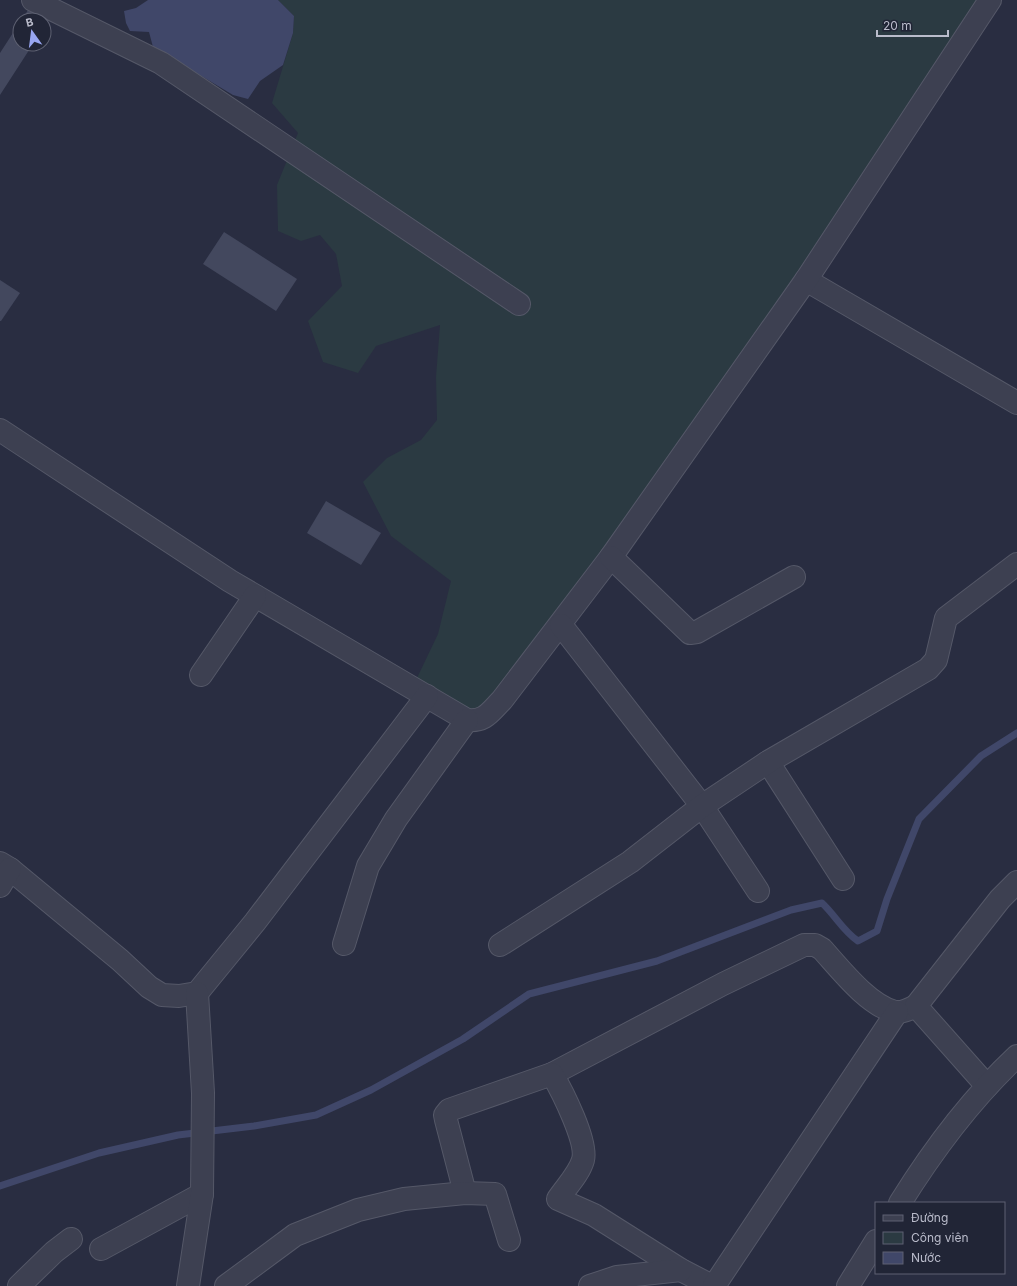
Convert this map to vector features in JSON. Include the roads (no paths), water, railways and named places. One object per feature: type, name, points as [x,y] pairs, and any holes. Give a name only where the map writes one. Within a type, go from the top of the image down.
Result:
[{"type":"street","points":[[33,0],[161,64],[519,304]]},
{"type":"street","points":[[0,430],[255,596],[467,720],[476,721],[485,717],[502,700],[561,625],[611,557],[806,280],[990,0]]},
{"type":"street","points":[[806,280],[1017,403]]},
{"type":"street","points":[[611,557],[690,633],[697,632],[794,577]]},
{"type":"street","points":[[500,945],[630,862],[702,806],[768,762],[928,669],[936,660],[946,618],[1017,564]]},
{"type":"street","points":[[201,674],[255,596]]},
{"type":"street","points":[[561,625],[702,806],[758,891]]},
{"type":"street","points":[[3,873],[120,960],[149,987],[162,995],[179,996],[197,993],[255,922],[427,696]]},
{"type":"street","points":[[344,944],[368,866],[396,819],[467,720]]},
{"type":"street","points":[[768,762],[843,879]]},
{"type":"street","points":[[552,1074],[578,1132],[584,1150],[583,1161],[576,1175],[558,1199],[594,1215],[681,1270],[713,1286],[906,1009],[1000,899],[1017,882]]},
{"type":"street","points":[[465,1193],[446,1120],[446,1115],[449,1110],[552,1074],[723,984],[804,945],[815,945],[822,949],[869,998],[906,1009],[987,1086]]},
{"type":"street","points":[[188,1286],[202,1194],[204,1140],[197,993]]},
{"type":"street","points":[[901,1202],[925,1164],[987,1086],[1017,1056]]},
{"type":"street","points":[[226,1286],[295,1235],[329,1220],[358,1210],[404,1199],[465,1193],[495,1194],[508,1240]]},
{"type":"street","points":[[101,1249],[202,1194]]},
{"type":"street","points":[[19,1286],[54,1252],[71,1239]]},
{"type":"street","points":[[848,1286],[875,1243]]},
{"type":"street","points":[[590,1286],[617,1277],[681,1270]]},
{"type":"water","points":[[148,0],[278,0],[294,16],[293,33],[283,65],[260,81],[248,99],[233,95],[153,47],[149,32],[130,31],[126,23],[124,11],[136,8]]},
{"type":"waterway","points":[[0,1186],[99,1153],[178,1135],[254,1126],[316,1115],[371,1090],[463,1039],[529,994],[657,961],[791,910],[822,903],[848,933],[858,941],[877,931],[887,899],[919,819],[981,756],[1017,733]]}]
